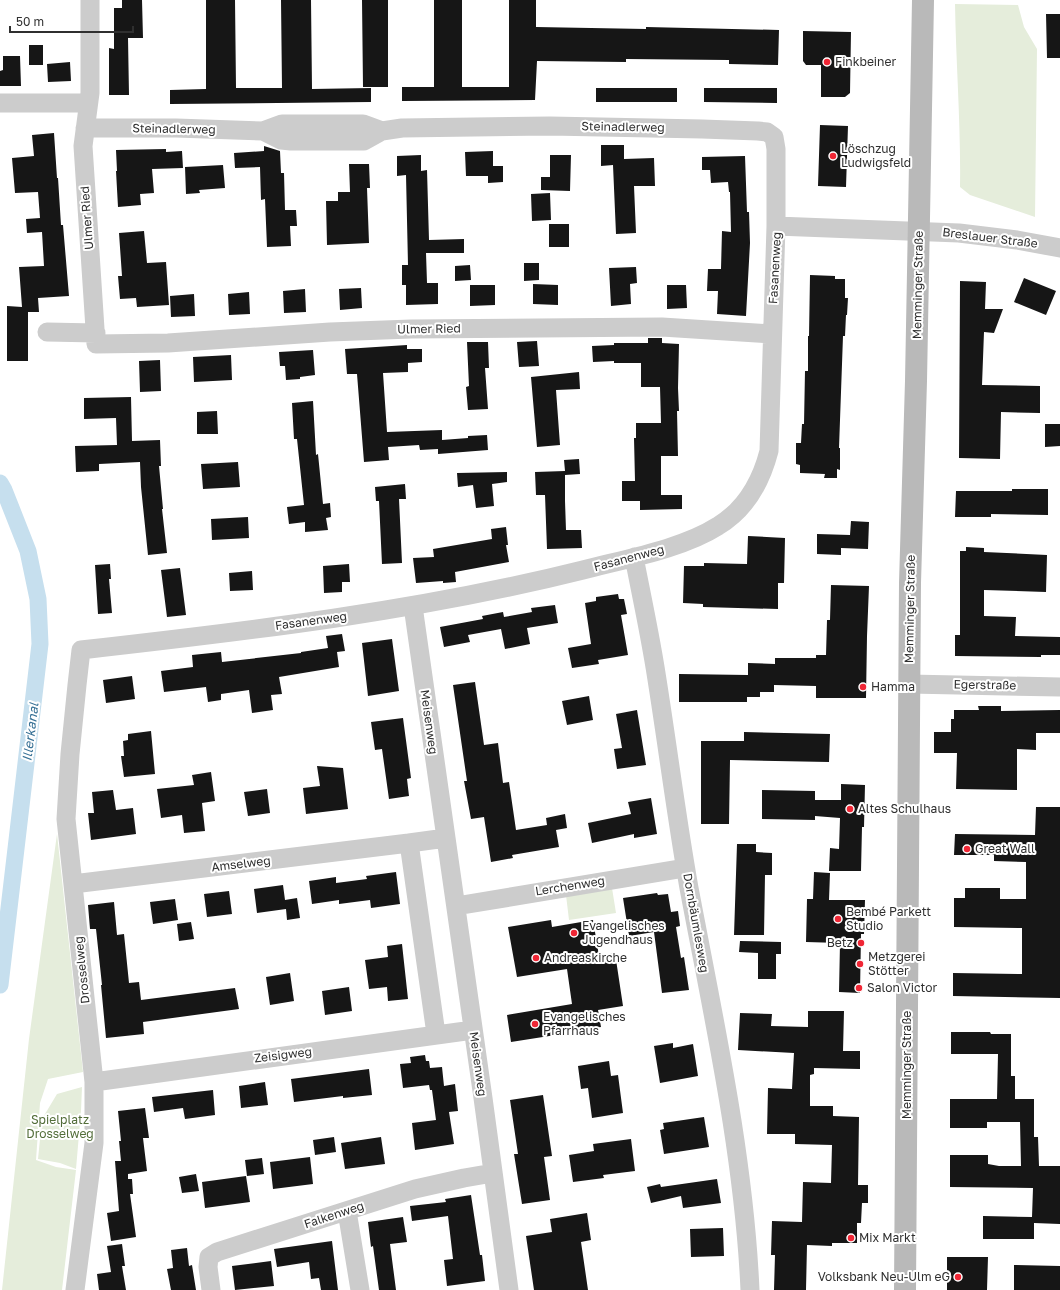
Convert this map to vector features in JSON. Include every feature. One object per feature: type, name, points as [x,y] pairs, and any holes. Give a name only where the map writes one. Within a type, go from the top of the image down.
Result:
[{"type":"main road","name":"Memminger Straße","points":[[905,1290],[910,583],[923,0]]},
{"type":"street","name":"Ulmer Ried","points":[[90,0],[90,93],[83,146],[96,344],[168,343],[330,332],[411,329],[662,327],[772,334]]},
{"type":"street","points":[[0,103],[88,103]]},
{"type":"street","name":"Steinadlerweg","points":[[85,128],[183,128],[263,131],[281,140],[291,141],[364,141],[382,131],[402,128],[550,126],[702,129],[767,132],[774,137],[776,149],[776,226]]},
{"type":"street","name":"Fasanenweg","points":[[81,650],[206,637],[413,606],[534,582],[634,557],[676,545],[702,535],[719,526],[746,502],[756,487],[764,469],[769,451],[776,226],[919,230]]},
{"type":"street","name":"Breslauer Straße","points":[[919,230],[1017,240],[1060,248]]},
{"type":"street","points":[[47,332],[96,333]]},
{"type":"street","name":"Dornbäumlesweg","points":[[634,557],[655,664],[685,868],[724,1076],[739,1167],[748,1249],[750,1290]]},
{"type":"street","name":"Meisenweg","points":[[413,606],[509,1290]]},
{"type":"street","name":"Drosselweg","points":[[75,1290],[94,1143],[94,1082],[66,819],[71,746],[81,650]]},
{"type":"street","name":"Egerstraße","points":[[909,684],[1060,687]]},
{"type":"street","points":[[436,1034],[409,843],[446,838]]},
{"type":"street","name":"Amselweg","points":[[73,884],[409,843]]},
{"type":"street","name":"Lerchenweg","points":[[456,906],[685,868]]},
{"type":"street","name":"Zeisigweg","points":[[94,1082],[473,1030]]},
{"type":"street","name":"Falkenweg","points":[[211,1290],[208,1267],[210,1258],[217,1252],[415,1189],[493,1173]]},
{"type":"street","points":[[347,1211],[360,1290]]},
{"type":"green space","points":[[955,4],[1018,5],[1024,27],[1037,49],[1035,217],[970,195],[960,187],[960,141]]},
{"type":"green space","points":[[57,834],[83,1072],[48,1079],[40,1103],[36,1160],[56,1167],[76,1170],[62,1290],[2,1290],[29,1039]]},
{"type":"green space","points":[[612,888],[616,913],[569,920],[566,895]]},
{"type":"green space","name":"Spielplatz Drosselweg","points":[[82,1087],[76,1169],[60,1163],[38,1159],[42,1119],[57,1094]]},
{"type":"building","points":[[122,0],[142,0],[143,38],[128,38],[129,95],[109,95],[109,48],[114,49],[114,8],[122,8]]},
{"type":"building","points":[[206,0],[235,0],[236,88],[282,88],[281,0],[311,0],[312,89],[371,88],[371,102],[170,104],[170,90],[206,89]]},
{"type":"building","points":[[362,0],[388,0],[388,87],[363,87]]},
{"type":"building","points":[[434,0],[462,0],[462,87],[509,87],[509,0],[536,0],[536,27],[646,29],[646,27],[779,30],[778,65],[729,64],[729,60],[626,59],[626,62],[537,61],[535,100],[402,101],[402,87],[434,87]]},
{"type":"building","points":[[1046,14],[1060,14],[1060,58],[1047,58]]},
{"type":"building","name":"Finkbeiner","points":[[803,31],[851,32],[850,93],[845,97],[821,97],[821,65],[806,65],[803,61]]},
{"type":"building","points":[[29,45],[43,45],[43,65],[29,65]]},
{"type":"building","points":[[3,56],[20,56],[21,86],[0,86],[0,71],[3,70]]},
{"type":"building","points":[[70,62],[71,81],[48,82],[47,64]]},
{"type":"building","points":[[596,88],[677,88],[677,102],[596,102]]},
{"type":"building","points":[[704,88],[777,88],[777,103],[704,102]]},
{"type":"building","name":"Löschzug Ludwigsfeld","points":[[820,125],[848,126],[846,187],[818,186]]},
{"type":"building","points":[[54,133],[61,225],[63,225],[69,296],[38,298],[39,312],[28,312],[28,361],[7,361],[7,306],[22,307],[19,267],[44,266],[42,232],[27,233],[26,219],[40,218],[38,192],[15,193],[12,158],[34,156],[32,135]]},
{"type":"building","points":[[601,145],[624,145],[624,159],[654,158],[655,186],[634,186],[636,233],[616,234],[613,165],[601,166]]},
{"type":"building","points":[[264,146],[280,151],[281,173],[284,173],[285,210],[296,210],[297,226],[290,226],[291,246],[267,247],[265,199],[261,200],[260,167],[235,168],[234,153],[264,151]]},
{"type":"building","points":[[166,149],[166,152],[182,151],[183,168],[152,169],[154,193],[140,194],[141,205],[118,207],[116,150]]},
{"type":"building","points":[[493,151],[493,166],[503,166],[503,182],[488,183],[488,176],[466,176],[465,152]]},
{"type":"building","points":[[421,155],[421,171],[427,170],[429,240],[464,239],[464,253],[426,253],[427,283],[438,283],[438,304],[406,305],[406,285],[402,285],[402,265],[408,265],[406,175],[397,176],[397,156]]},
{"type":"building","points":[[550,155],[571,155],[570,191],[541,190],[541,177],[550,177]]},
{"type":"building","points":[[745,156],[747,212],[749,212],[750,243],[746,316],[717,314],[718,291],[707,291],[708,269],[721,269],[722,231],[731,232],[730,192],[728,182],[711,183],[710,170],[702,170],[702,157]]},
{"type":"building","points":[[349,164],[369,164],[370,188],[367,188],[369,243],[327,245],[326,201],[338,201],[338,192],[350,192]]},
{"type":"building","points":[[223,165],[225,188],[199,190],[200,193],[186,194],[185,167]]},
{"type":"building","points":[[550,193],[551,220],[532,221],[531,194]]},
{"type":"building","points":[[549,224],[569,224],[569,247],[549,247]]},
{"type":"building","points":[[144,231],[147,263],[166,262],[169,305],[137,307],[136,298],[120,299],[118,276],[122,276],[119,233]]},
{"type":"building","points":[[524,263],[539,263],[539,280],[524,281]]},
{"type":"building","points":[[470,265],[471,280],[455,281],[455,266]]},
{"type":"building","points":[[636,267],[637,283],[630,284],[631,304],[611,306],[609,268]]},
{"type":"building","points":[[810,275],[835,276],[835,279],[845,279],[845,298],[848,298],[845,336],[843,336],[839,448],[840,470],[837,469],[837,478],[824,478],[825,474],[800,473],[800,465],[796,464],[796,443],[801,443],[802,424],[804,424],[805,371],[808,371]]},
{"type":"building","points":[[1024,278],[1056,291],[1046,315],[1014,302]]},
{"type":"building","points":[[960,281],[986,282],[985,309],[1003,309],[994,333],[984,332],[982,385],[1040,386],[1040,413],[1001,412],[1000,459],[959,458]]},
{"type":"building","points":[[533,284],[558,285],[558,305],[533,304]]},
{"type":"building","points":[[470,285],[495,285],[495,305],[470,306]]},
{"type":"building","points":[[667,285],[686,285],[687,308],[667,309]]},
{"type":"building","points":[[361,288],[362,308],[340,310],[339,289]]},
{"type":"building","points":[[305,289],[306,312],[284,313],[283,291]]},
{"type":"building","points":[[249,292],[250,314],[229,315],[228,294]]},
{"type":"building","points":[[194,294],[195,316],[171,317],[170,296]]},
{"type":"building","points":[[648,338],[662,338],[662,343],[679,344],[679,411],[677,411],[678,456],[661,456],[661,495],[682,495],[682,509],[640,510],[640,501],[622,501],[622,481],[635,481],[634,438],[636,438],[636,423],[661,423],[660,387],[641,387],[641,363],[614,363],[614,361],[593,362],[592,346],[614,345],[614,343],[648,343]]},
{"type":"building","points":[[537,341],[539,366],[519,367],[517,342]]},
{"type":"building","points":[[467,342],[488,342],[489,368],[485,368],[488,409],[468,410],[466,387],[469,386]]},
{"type":"building","points":[[407,345],[407,349],[422,349],[422,362],[408,363],[408,372],[383,373],[387,432],[442,430],[442,440],[487,435],[488,450],[438,454],[438,449],[420,450],[419,445],[388,447],[389,460],[364,462],[357,374],[347,374],[345,349]]},
{"type":"building","points":[[313,350],[315,375],[300,377],[300,379],[286,380],[285,366],[280,366],[279,352]]},
{"type":"building","points":[[231,355],[232,380],[194,382],[193,357]]},
{"type":"building","points":[[160,360],[161,391],[140,392],[139,361]]},
{"type":"building","points":[[579,372],[580,389],[556,390],[560,445],[537,447],[531,377]]},
{"type":"building","points":[[131,397],[132,441],[160,440],[161,466],[159,466],[167,553],[148,555],[140,462],[99,464],[99,471],[76,472],[75,446],[117,445],[116,418],[84,419],[84,398]]},
{"type":"building","points":[[313,401],[316,455],[318,454],[323,504],[330,503],[331,517],[326,518],[328,530],[305,532],[305,522],[289,524],[287,507],[304,505],[297,439],[294,439],[292,403]]},
{"type":"building","points":[[217,411],[218,434],[197,434],[197,412]]},
{"type":"building","points":[[1045,424],[1060,424],[1060,446],[1045,447]]},
{"type":"building","points":[[579,459],[580,474],[565,475],[566,530],[581,530],[582,548],[547,549],[545,495],[536,495],[535,472],[565,471],[564,460]]},
{"type":"building","points":[[238,462],[240,487],[203,489],[201,464]]},
{"type":"building","points":[[507,472],[507,482],[492,484],[494,506],[476,508],[473,485],[458,487],[457,473]]},
{"type":"building","points":[[405,484],[406,499],[399,499],[402,563],[382,564],[379,501],[376,501],[375,487]]},
{"type":"building","points":[[1012,489],[1048,489],[1048,515],[991,514],[991,517],[955,517],[956,491],[1012,491]]},
{"type":"building","points":[[248,517],[249,538],[212,540],[211,519]]},
{"type":"building","points":[[851,521],[869,522],[868,549],[841,548],[841,555],[817,554],[817,534],[850,535]]},
{"type":"building","points":[[506,527],[508,545],[506,545],[509,562],[455,572],[456,582],[443,583],[443,581],[416,583],[413,558],[434,557],[433,549],[492,539],[491,529]]},
{"type":"building","points":[[748,536],[785,538],[784,583],[778,583],[778,609],[703,607],[703,604],[683,603],[684,566],[704,566],[704,563],[747,564]]},
{"type":"building","points":[[966,547],[984,548],[984,552],[1047,555],[1046,592],[984,590],[984,616],[1016,617],[1015,636],[1060,637],[1060,655],[1041,655],[1041,657],[955,656],[955,635],[960,635],[960,551],[966,551]]},
{"type":"building","points":[[110,564],[111,579],[109,579],[112,613],[98,614],[95,565]]},
{"type":"building","points":[[349,564],[350,582],[342,582],[342,592],[324,593],[323,566]]},
{"type":"building","points":[[180,568],[186,615],[167,617],[161,570]]},
{"type":"building","points":[[252,571],[253,590],[230,591],[229,573]]},
{"type":"building","points":[[831,585],[869,586],[866,698],[816,698],[816,686],[774,685],[774,692],[760,692],[760,697],[747,697],[747,702],[679,702],[679,674],[748,675],[748,663],[775,664],[775,658],[816,658],[816,655],[826,655],[827,620],[830,620]]},
{"type":"building","points":[[618,594],[619,599],[624,599],[627,614],[621,615],[628,655],[598,660],[599,664],[572,668],[568,648],[591,644],[585,603],[596,601],[596,597]]},
{"type":"building","points":[[555,605],[558,623],[527,628],[530,644],[505,649],[501,629],[468,635],[470,642],[444,647],[440,627],[483,619],[482,616],[503,612],[504,617],[532,612],[531,608]]},
{"type":"building","points":[[342,634],[345,651],[337,652],[339,667],[279,677],[282,694],[271,695],[273,710],[252,713],[249,690],[221,694],[221,700],[208,702],[206,687],[164,692],[161,671],[193,667],[192,655],[221,652],[222,662],[301,653],[328,648],[326,636]]},
{"type":"building","points":[[392,639],[399,691],[368,696],[362,643]]},
{"type":"building","points":[[132,676],[135,699],[106,703],[103,680]]},
{"type":"building","points":[[475,682],[484,745],[498,743],[503,783],[509,782],[516,830],[547,825],[546,818],[565,814],[567,828],[556,830],[559,847],[512,855],[513,858],[491,862],[484,817],[471,819],[464,781],[467,781],[453,685]]},
{"type":"building","points":[[589,696],[593,720],[567,725],[562,701]]},
{"type":"building","points":[[978,706],[1001,706],[1001,711],[1060,710],[1060,733],[1036,733],[1036,750],[1017,749],[1017,790],[956,789],[957,753],[934,753],[934,732],[951,732],[951,719],[954,719],[954,710],[979,710]]},
{"type":"building","points":[[637,710],[646,765],[617,769],[614,749],[622,748],[616,714]]},
{"type":"building","points":[[403,718],[411,778],[407,779],[409,796],[389,799],[382,749],[375,750],[371,722]]},
{"type":"building","points":[[151,731],[155,774],[124,777],[121,756],[124,756],[123,741],[128,740],[128,734]]},
{"type":"building","points":[[744,732],[830,734],[829,762],[730,760],[729,824],[701,824],[701,741],[744,741]]},
{"type":"building","points":[[317,766],[343,768],[348,809],[306,814],[303,788],[320,786]]},
{"type":"building","points":[[211,772],[215,801],[202,803],[205,831],[184,833],[182,815],[161,818],[157,789],[194,785],[192,775]]},
{"type":"building","points":[[841,784],[865,785],[861,871],[829,871],[830,848],[839,849],[840,818],[815,816],[815,820],[762,819],[762,790],[815,791],[815,800],[841,800]]},
{"type":"building","points":[[267,789],[270,813],[248,816],[244,792]]},
{"type":"building","points":[[113,790],[116,810],[133,808],[136,834],[91,840],[88,813],[94,813],[92,792]]},
{"type":"building","points":[[651,798],[657,834],[634,838],[634,834],[592,843],[588,823],[631,814],[628,802]]},
{"type":"building","points":[[1036,807],[1060,807],[1060,998],[953,996],[953,973],[1022,974],[1022,928],[954,927],[954,898],[965,898],[965,888],[1000,888],[1000,899],[1026,899],[1026,862],[994,861],[994,855],[954,855],[955,834],[1035,835]]},
{"type":"building","points":[[737,844],[756,844],[756,852],[772,853],[772,875],[765,875],[764,935],[734,935]]},
{"type":"building","points":[[396,872],[400,904],[371,908],[370,900],[339,904],[339,900],[312,904],[309,881],[336,877],[336,883],[367,879],[366,876]]},
{"type":"building","points":[[814,872],[830,873],[829,900],[865,900],[864,934],[861,934],[860,993],[839,992],[840,943],[806,942],[807,899],[813,899]]},
{"type":"building","points":[[283,885],[285,900],[297,898],[300,918],[287,920],[286,909],[257,913],[254,889]]},
{"type":"building","points":[[229,891],[232,914],[207,917],[204,894]]},
{"type":"building","points":[[657,893],[658,895],[668,894],[671,912],[678,911],[680,926],[676,927],[681,958],[684,957],[689,990],[662,993],[654,932],[629,936],[623,898]]},
{"type":"building","points":[[175,899],[178,920],[153,924],[150,902]]},
{"type":"building","points":[[114,902],[117,935],[124,934],[129,983],[139,982],[141,1000],[235,988],[239,1009],[143,1022],[144,1034],[106,1038],[96,929],[90,929],[88,905]]},
{"type":"building","points":[[551,920],[552,927],[593,920],[599,956],[615,953],[623,1006],[598,1010],[601,1027],[562,1032],[562,1034],[511,1042],[507,1015],[572,1004],[567,969],[517,977],[508,927]]},
{"type":"building","points":[[191,922],[194,939],[179,941],[177,924]]},
{"type":"building","points":[[740,941],[781,942],[781,954],[776,954],[776,979],[758,979],[758,953],[739,952]]},
{"type":"building","points":[[402,944],[408,999],[388,1001],[387,987],[369,989],[365,960],[388,957],[387,946]]},
{"type":"building","points":[[290,973],[294,1001],[270,1005],[266,977]]},
{"type":"building","points":[[349,987],[352,1011],[325,1015],[322,991]]},
{"type":"building","points":[[808,1011],[844,1011],[843,1051],[860,1051],[860,1069],[814,1068],[814,1074],[810,1075],[810,1106],[833,1106],[833,1116],[859,1117],[858,1185],[868,1185],[868,1203],[862,1203],[861,1223],[857,1223],[857,1243],[832,1243],[832,1246],[807,1245],[806,1290],[774,1290],[775,1255],[771,1255],[772,1221],[802,1222],[803,1182],[831,1183],[832,1145],[795,1144],[795,1134],[767,1134],[768,1088],[792,1089],[794,1053],[738,1050],[740,1013],[772,1014],[771,1026],[808,1027]]},
{"type":"building","points":[[951,1032],[990,1032],[991,1034],[1011,1034],[1011,1076],[1015,1076],[1015,1099],[1034,1099],[1034,1137],[1038,1137],[1039,1166],[1060,1166],[1060,1224],[1034,1223],[1034,1239],[983,1239],[983,1216],[1032,1217],[1033,1188],[950,1187],[950,1155],[988,1155],[988,1164],[999,1166],[1021,1166],[1020,1122],[987,1122],[987,1128],[950,1128],[950,1099],[997,1099],[998,1054],[951,1054]]},
{"type":"building","points":[[673,1043],[673,1048],[693,1044],[698,1076],[660,1083],[654,1046]]},
{"type":"building","points":[[425,1055],[426,1061],[429,1061],[430,1068],[442,1067],[444,1086],[455,1084],[458,1111],[449,1112],[454,1144],[415,1150],[412,1123],[436,1120],[432,1090],[430,1090],[429,1085],[403,1088],[400,1064],[411,1063],[410,1057]]},
{"type":"building","points":[[609,1061],[611,1076],[618,1075],[623,1113],[592,1118],[588,1088],[581,1089],[578,1066]]},
{"type":"building","points":[[369,1069],[372,1095],[343,1098],[343,1096],[294,1102],[291,1079]]},
{"type":"building","points":[[265,1082],[268,1105],[241,1108],[239,1086]]},
{"type":"building","points":[[213,1090],[215,1115],[185,1119],[183,1108],[154,1112],[152,1097]]},
{"type":"building","points":[[543,1095],[552,1156],[544,1157],[550,1200],[522,1204],[514,1154],[518,1154],[510,1100]]},
{"type":"building","points":[[145,1108],[149,1138],[143,1138],[147,1171],[128,1174],[128,1179],[132,1179],[133,1194],[130,1194],[136,1237],[111,1241],[107,1213],[119,1211],[115,1161],[121,1161],[118,1111]]},
{"type":"building","points":[[704,1117],[709,1147],[664,1154],[660,1130],[664,1129],[663,1123]]},
{"type":"building","points":[[334,1137],[336,1152],[315,1155],[313,1140]]},
{"type":"building","points":[[381,1137],[385,1164],[345,1169],[341,1143]]},
{"type":"building","points":[[631,1139],[635,1171],[603,1175],[604,1178],[573,1182],[569,1155],[594,1151],[593,1144]]},
{"type":"building","points":[[310,1157],[313,1184],[273,1189],[270,1162]]},
{"type":"building","points":[[262,1158],[264,1174],[247,1176],[245,1160]]},
{"type":"building","points":[[196,1174],[199,1191],[182,1193],[179,1177]]},
{"type":"building","points":[[246,1176],[250,1202],[205,1208],[202,1182]]},
{"type":"building","points":[[717,1179],[721,1203],[683,1208],[681,1196],[651,1203],[647,1187],[660,1184],[661,1187]]},
{"type":"building","points":[[471,1195],[480,1255],[482,1255],[485,1281],[447,1286],[444,1260],[453,1259],[448,1216],[412,1221],[410,1206],[446,1202],[445,1199]]},
{"type":"building","points":[[587,1213],[591,1240],[581,1242],[588,1290],[534,1290],[526,1236],[552,1232],[550,1219]]},
{"type":"building","points":[[403,1217],[407,1242],[390,1244],[396,1290],[379,1290],[368,1222]]},
{"type":"building","points":[[723,1228],[724,1256],[691,1257],[690,1229]]},
{"type":"building","points":[[332,1241],[338,1290],[321,1290],[319,1278],[311,1279],[309,1262],[277,1267],[274,1249]]},
{"type":"building","points":[[122,1244],[125,1266],[122,1266],[126,1290],[99,1290],[97,1274],[111,1272],[107,1246]]},
{"type":"building","points":[[187,1248],[189,1266],[192,1265],[196,1290],[171,1290],[167,1269],[173,1268],[171,1250]]},
{"type":"building","points":[[947,1257],[988,1257],[987,1290],[947,1290]]},
{"type":"building","points":[[271,1261],[274,1286],[235,1290],[232,1266]]},
{"type":"building","points":[[1014,1265],[1060,1266],[1060,1290],[1014,1290]]},
{"type":"waterway","name":"Illerkanal","points":[[0,483],[28,551],[38,599],[40,644],[0,985]]},
{"type":"place","name":"Finkbeiner","points":[[827,62]]},
{"type":"place","name":"Löschzug Ludwigsfeld","points":[[833,156]]},
{"type":"place","name":"Hamma","points":[[863,687]]},
{"type":"place","name":"Altes Schulhaus","points":[[850,809]]},
{"type":"place","name":"Great Wall","points":[[967,849]]},
{"type":"place","name":"Bembé Parkett Studio","points":[[838,919]]},
{"type":"place","name":"Evangelisches Jugendhaus","points":[[574,933]]},
{"type":"place","name":"Betz","points":[[861,943]]},
{"type":"place","name":"Andreaskirche","points":[[536,958]]},
{"type":"place","name":"Metzgerei Stötter","points":[[860,964]]},
{"type":"place","name":"Salon Victor","points":[[859,988]]},
{"type":"place","name":"Evangelisches Pfarrhaus","points":[[535,1024]]},
{"type":"place","name":"Mix Markt","points":[[851,1238]]},
{"type":"place","name":"Volksbank Neu-Ulm eG","points":[[958,1277]]}]
